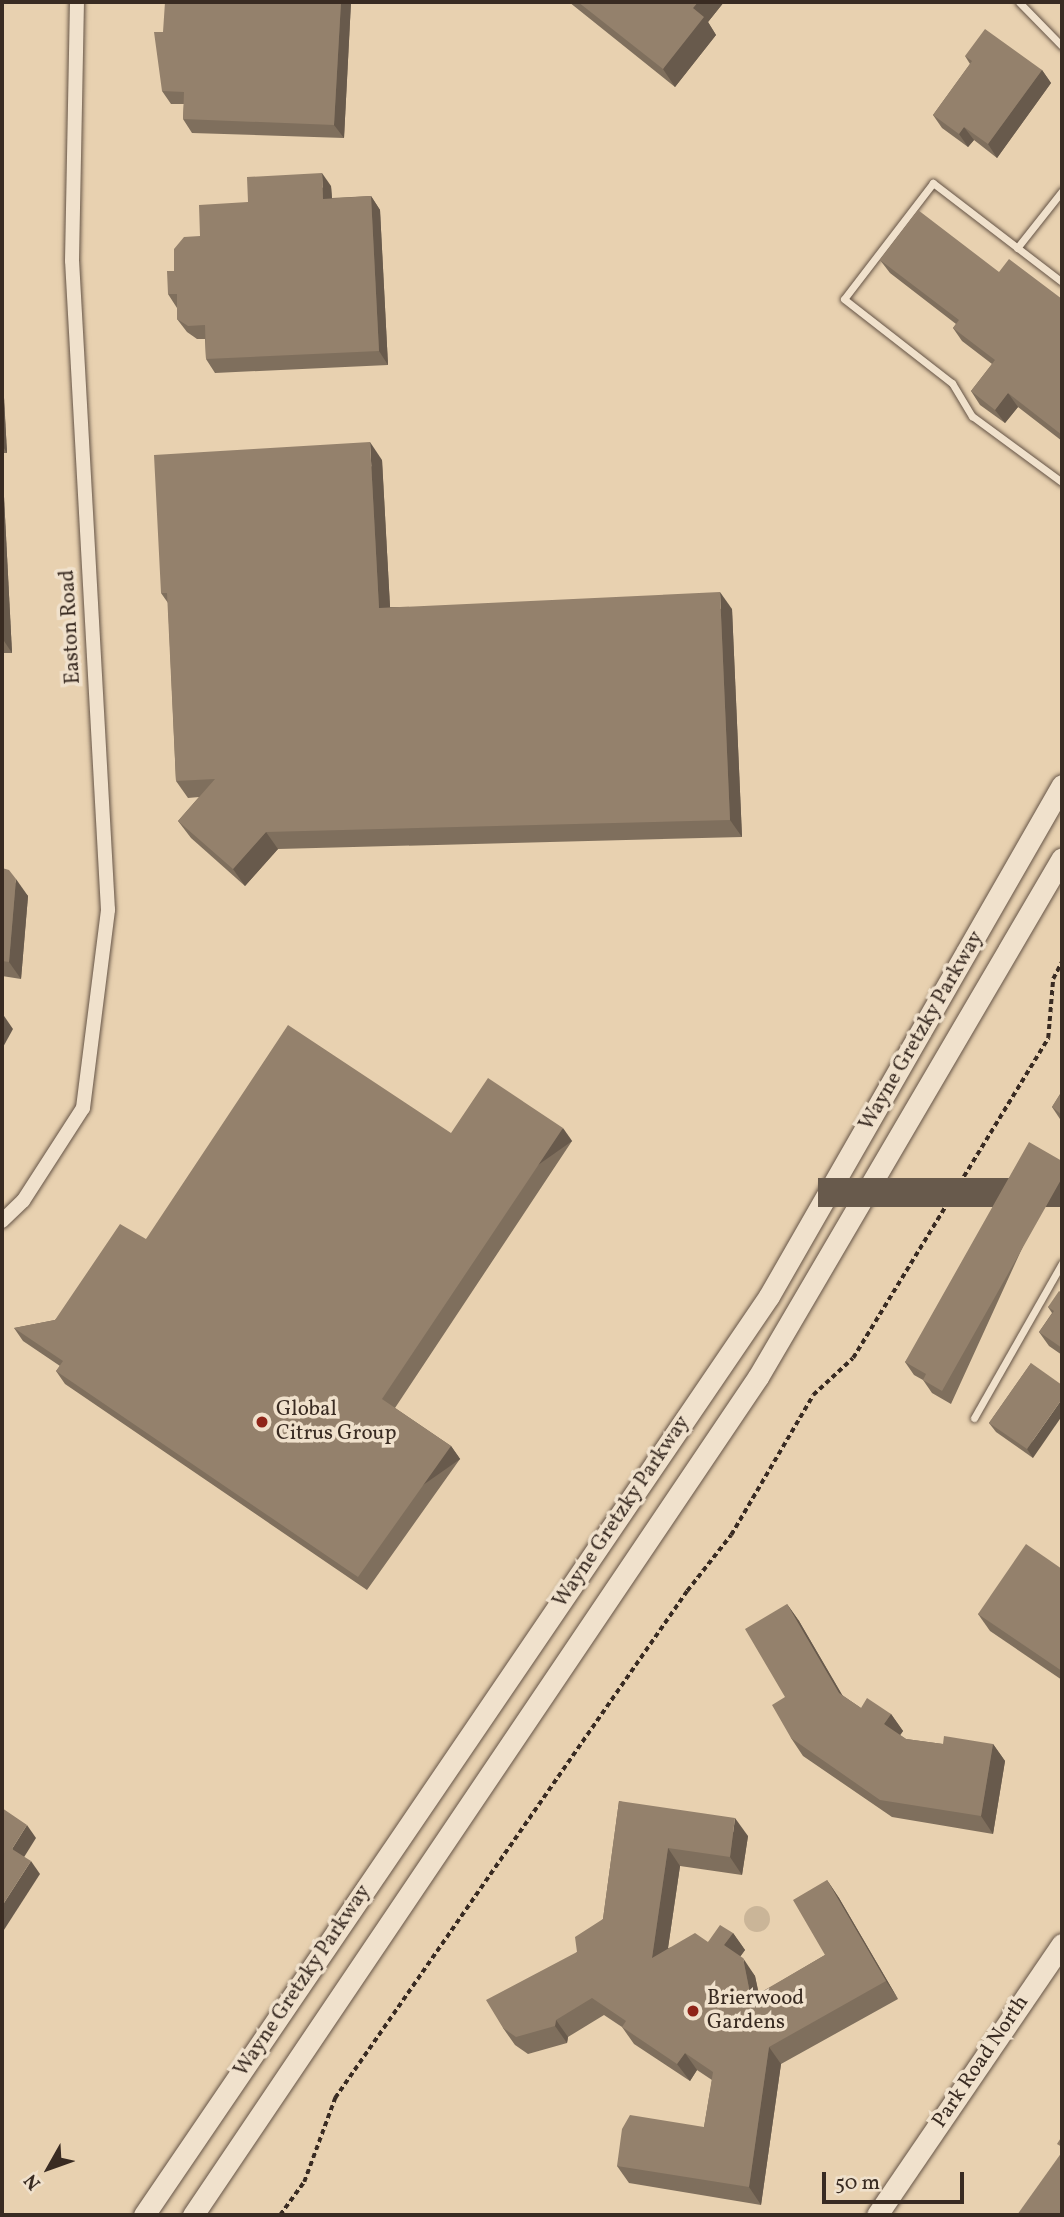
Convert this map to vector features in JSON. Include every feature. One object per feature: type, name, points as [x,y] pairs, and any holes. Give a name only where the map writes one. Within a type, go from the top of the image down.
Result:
[{"type":"main road","name":"Wayne Gretzky Parkway","points":[[144,2215],[769,1296],[1062,785]]},
{"type":"main road","name":"Wayne Gretzky Parkway","points":[[193,2215],[758,1377],[1062,858]]},
{"type":"main road","name":"Park Road North","points":[[877,2215],[1062,1944]]},
{"type":"street","name":"Easton Road","points":[[2,1221],[23,1201],[83,1108],[108,911],[72,261],[77,2]]},
{"type":"lane","points":[[1020,2],[1062,46]]},
{"type":"lane","points":[[1062,282],[933,183],[844,299],[952,383],[972,416],[1062,482]]},
{"type":"lane","points":[[1017,248],[1062,191]]},
{"type":"lane","points":[[974,1418],[1059,1278],[1062,1263]]},
{"type":"path","points":[[280,2215],[304,2182],[335,2098],[687,1591],[731,1535],[813,1395],[853,1358],[1048,1038],[1053,979],[1062,961]]},
{"type":"shaded area","points":[[757,1906],[766,1910],[770,1919],[766,1928],[757,1932],[748,1928],[744,1919],[748,1910]]},
{"type":"building","points":[[165,2],[341,2],[334,125],[183,119],[184,92],[162,91],[154,32],[163,32]]},
{"type":"building","points":[[578,2],[698,2],[693,8],[704,17],[663,69]]},
{"type":"building","points":[[985,29],[1042,70],[988,144],[964,127],[959,134],[933,115],[972,61],[965,56]]},
{"type":"building","points":[[322,173],[323,199],[371,196],[379,351],[206,359],[205,325],[188,326],[177,319],[177,294],[168,294],[167,271],[174,271],[174,249],[184,237],[200,236],[199,205],[248,202],[247,177]]},
{"type":"building","points":[[918,210],[999,272],[1009,259],[1062,299],[1062,435],[1008,393],[995,410],[971,391],[995,360],[953,328],[959,320],[880,260]]},
{"type":"building","points":[[370,442],[379,608],[720,592],[730,820],[266,832],[233,869],[178,821],[215,779],[176,781],[167,593],[161,593],[154,455]]},
{"type":"building","points":[[2,868],[9,870],[16,879],[9,962],[2,961]]},
{"type":"building","points":[[288,1025],[451,1133],[488,1078],[563,1128],[382,1399],[451,1446],[358,1577],[56,1371],[63,1361],[14,1328],[55,1320],[120,1224],[146,1239]]},
{"type":"building","points":[[1062,1091],[1062,1115],[1052,1107]]},
{"type":"building","points":[[1029,1142],[1062,1161],[1062,1178],[942,1391],[923,1380],[926,1374],[905,1362]]},
{"type":"building","points":[[1059,1291],[1062,1293],[1062,1348],[1039,1332],[1054,1311],[1048,1307]]},
{"type":"building","points":[[1031,1363],[1062,1385],[1062,1399],[1027,1449],[989,1423]]},
{"type":"building","points":[[1026,1544],[1062,1569],[1062,1671],[978,1614]]},
{"type":"building","points":[[787,1604],[839,1693],[861,1708],[867,1698],[891,1714],[884,1724],[906,1739],[943,1744],[944,1736],[993,1744],[981,1816],[880,1800],[791,1738],[772,1705],[785,1697],[745,1629]]},
{"type":"building","name":"Brierwood Gardens","points":[[619,1801],[735,1818],[730,1857],[668,1848],[652,1958],[695,1933],[708,1942],[720,1925],[733,1933],[724,1945],[743,1958],[751,1998],[825,1955],[793,1900],[827,1880],[886,1981],[769,2047],[749,2187],[617,2166],[622,2129],[630,2115],[704,2127],[713,2072],[685,2053],[677,2064],[622,2027],[626,2021],[592,1998],[556,2020],[555,2026],[516,2037],[503,2028],[486,2000],[577,1952],[575,1937],[603,1919]]},
{"type":"building","points":[[2,1808],[27,1825],[12,1849],[31,1861],[2,1906]]},
{"type":"building","points":[[1062,2152],[1062,2215],[1017,2215]]},
{"type":"place","name":"Global Citrus Group","points":[[262,1422]]},
{"type":"place","name":"Brierwood Gardens","points":[[693,2011]]}]
